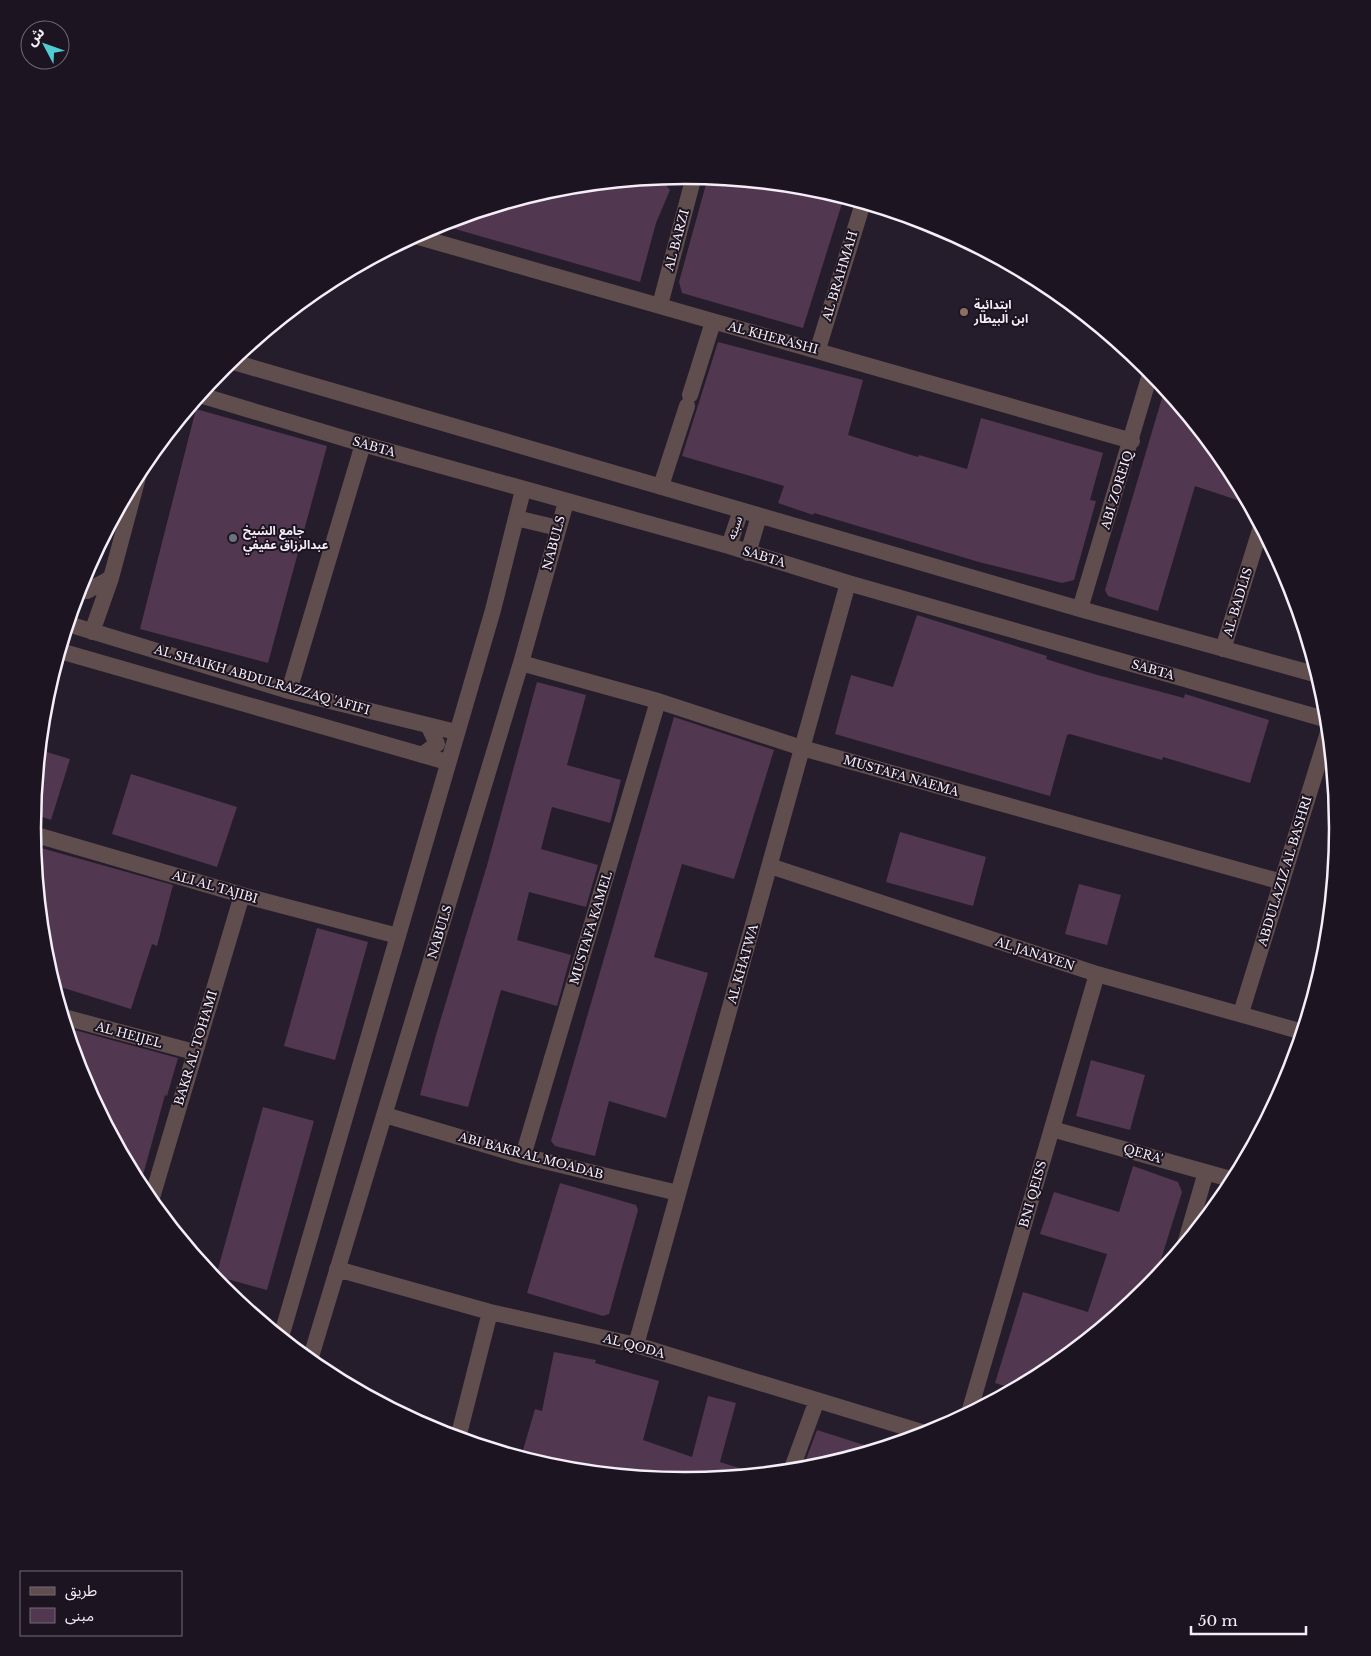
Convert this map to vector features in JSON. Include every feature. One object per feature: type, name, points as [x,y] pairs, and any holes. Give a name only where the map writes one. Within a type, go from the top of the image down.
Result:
[{"type":"street","name":"AL BARZI","points":[[660,305],[689,184]]},
{"type":"street","name":"AL BRAHMAH","points":[[818,349],[861,209]]},
{"type":"street","name":"AL KHERASHI","points":[[426,239],[714,322],[818,349],[1132,440]]},
{"type":"street","points":[[661,486],[714,322]]},
{"type":"street","points":[[239,364],[1080,609],[1311,673]]},
{"type":"street","name":"ABI ZOREIQ","points":[[1080,609],[1132,440],[1148,380]]},
{"type":"street","name":"SABTA","points":[[207,397],[363,444],[729,546],[1320,718]]},
{"type":"street","points":[[289,691],[363,444]]},
{"type":"street","points":[[283,1330],[447,762],[493,610],[523,490]]},
{"type":"street","points":[[92,632],[111,578],[132,499]]},
{"type":"street","name":"NABULS","points":[[312,1353],[521,663],[566,502]]},
{"type":"street","name":"سبته","points":[[729,546],[741,510]]},
{"type":"street","name":"سبته","points":[[748,552],[760,516]]},
{"type":"street","points":[[516,518],[558,528]]},
{"type":"street","name":"AL BADLIS","points":[[1223,649],[1259,535]]},
{"type":"street","points":[[87,590],[111,578]]},
{"type":"street","name":"AL KHATWA","points":[[636,1345],[848,582]]},
{"type":"street","name":"AL SHAIKH ABDULRAZZAQ 'AFIFI","points":[[74,626],[289,691],[456,732]]},
{"type":"street","points":[[66,653],[447,762]]},
{"type":"street","name":"MUSTAFA NAEMA","points":[[521,663],[658,701],[802,748],[1282,882]]},
{"type":"street","name":"MUSTAFA KAMEL","points":[[523,1156],[658,701]]},
{"type":"street","points":[[422,755],[437,744],[428,725]]},
{"type":"street","name":"ABDULAZIZ AL BASHRI","points":[[1242,1013],[1324,745]]},
{"type":"street","name":"ALI AL TAJIBI","points":[[41,836],[242,895],[398,936]]},
{"type":"street","name":"AL JANAYEN","points":[[770,866],[1097,974],[1242,1013],[1297,1030]]},
{"type":"street","name":"BAKR AL TOHAMI","points":[[154,1191],[242,895]]},
{"type":"street","name":"BNI QEISS","points":[[971,1405],[1097,974]]},
{"type":"street","name":"AL HEIJEL","points":[[70,1019],[194,1052]]},
{"type":"street","name":"ABI BAKR AL MOADAB","points":[[385,1115],[523,1156],[678,1193]]},
{"type":"street","name":"QERA'","points":[[1052,1129],[1226,1178]]},
{"type":"street","points":[[1189,1229],[1206,1172]]},
{"type":"street","name":"AL QODA","points":[[337,1269],[490,1312],[636,1345],[914,1430]]},
{"type":"street","points":[[460,1431],[490,1312]]},
{"type":"street","points":[[794,1463],[817,1400]]},
{"type":"building","points":[[665,184],[670,190],[656,223],[640,282],[452,228],[478,218],[560,196],[601,189]]},
{"type":"building","points":[[706,184],[770,189],[842,204],[803,328],[682,293],[679,282]]},
{"type":"building","points":[[718,342],[863,380],[848,435],[918,457],[919,455],[967,469],[981,418],[1103,453],[1090,500],[1096,501],[1074,580],[1062,583],[979,562],[814,513],[813,515],[778,503],[784,486],[682,456]]},
{"type":"building","points":[[1163,395],[1197,436],[1240,501],[1195,486],[1158,611],[1108,596],[1105,590]]},
{"type":"building","name":"جامع الشيخ عبدالرزاق عفيفي","points":[[196,409],[327,446],[268,663],[140,629]]},
{"type":"building","points":[[917,615],[1047,656],[1046,659],[1094,674],[1184,698],[1185,694],[1269,720],[1250,783],[1163,757],[1162,760],[1070,734],[1067,735],[1050,796],[835,734],[851,675],[893,687]]},
{"type":"building","points":[[537,682],[586,695],[567,765],[621,780],[610,823],[552,807],[541,849],[598,865],[586,907],[529,892],[517,940],[571,955],[557,1006],[501,990],[468,1107],[420,1095],[488,862]]},
{"type":"building","points":[[674,717],[774,750],[734,879],[682,864],[654,957],[708,973],[666,1118],[609,1101],[595,1156],[555,1146],[551,1141]]},
{"type":"building","points":[[46,752],[70,759],[51,820],[42,817]]},
{"type":"building","points":[[131,774],[237,807],[217,867],[112,834]]},
{"type":"building","points":[[900,832],[986,857],[973,906],[886,882]]},
{"type":"building","points":[[42,848],[173,885],[157,946],[152,944],[131,1009],[61,987],[47,912]]},
{"type":"building","points":[[1079,884],[1121,895],[1107,945],[1065,934]]},
{"type":"building","points":[[317,928],[368,942],[335,1060],[284,1046]]},
{"type":"building","points":[[73,1030],[178,1058],[167,1096],[165,1095],[143,1175],[108,1113],[90,1075]]},
{"type":"building","points":[[1091,1060],[1145,1075],[1130,1130],[1076,1116]]},
{"type":"building","points":[[263,1107],[314,1121],[267,1290],[225,1278],[217,1271]]},
{"type":"building","points":[[1133,1166],[1178,1182],[1182,1192],[1160,1264],[1141,1284],[1078,1339],[1008,1386],[995,1383],[1023,1292],[1088,1312],[1107,1254],[1040,1234],[1054,1192],[1119,1212]]},
{"type":"building","points":[[560,1183],[636,1205],[638,1210],[609,1314],[603,1316],[527,1293]]},
{"type":"building","points":[[554,1352],[596,1360],[595,1363],[659,1381],[643,1440],[692,1457],[708,1396],[736,1403],[720,1462],[744,1470],[686,1472],[643,1471],[601,1467],[523,1451],[535,1409],[542,1411]]},
{"type":"building","points":[[817,1430],[867,1446],[852,1450],[805,1461]]},
{"type":"place","name":"ابتدائية ابن البيطار","points":[[964,312]]},
{"type":"place","name":"جامع الشيخ عبدالرزاق عفيفي","points":[[233,538]]}]
